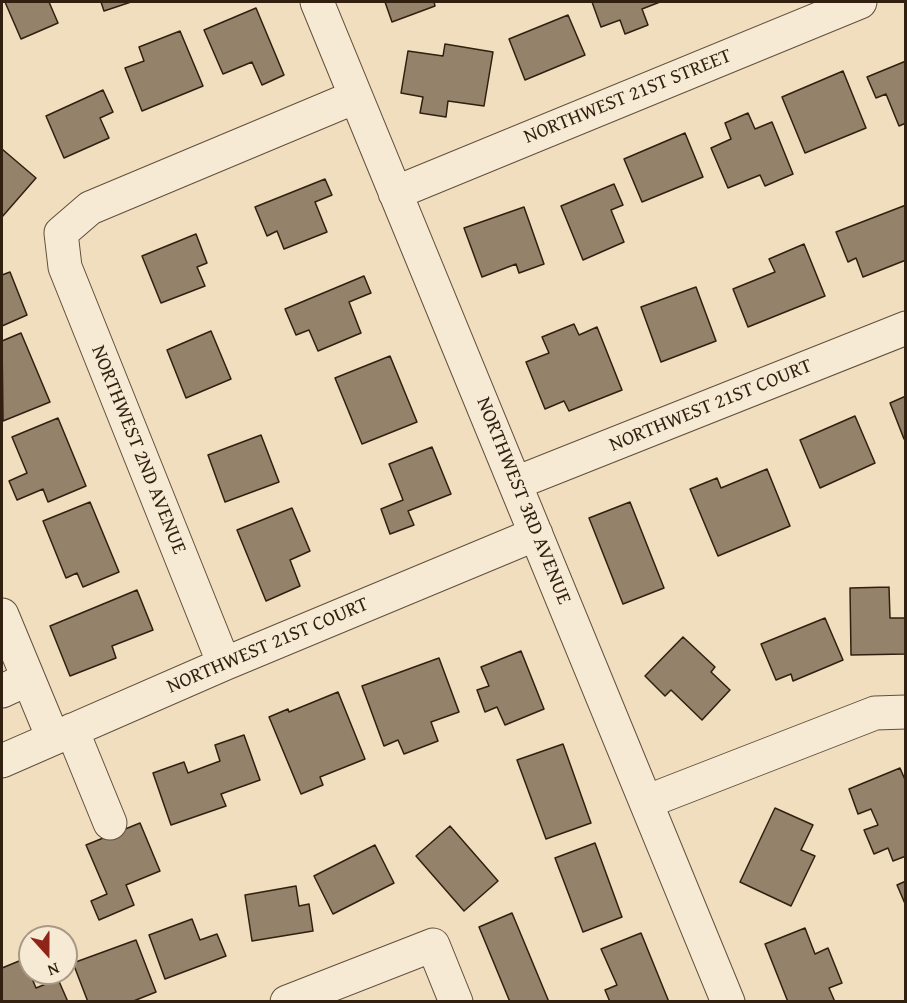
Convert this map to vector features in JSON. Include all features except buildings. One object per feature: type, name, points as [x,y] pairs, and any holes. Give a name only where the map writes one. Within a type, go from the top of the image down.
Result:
[{"type":"street","name":"NORTHWEST 3RD AVENUE","points":[[317,2],[728,1002]]},
{"type":"street","name":"NORTHWEST 21ST STREET","points":[[395,194],[860,2]]},
{"type":"street","name":"NORTHWEST 2ND AVENUE","points":[[224,664],[65,267],[61,233],[90,208],[355,97]]},
{"type":"street","name":"NORTHWEST 21ST COURT","points":[[516,483],[906,328]]},
{"type":"street","name":"NORTHWEST 21ST COURT","points":[[2,761],[224,664],[536,534]]},
{"type":"street","points":[[2,615],[15,685],[62,734],[110,823]]},
{"type":"street","points":[[646,802],[875,713],[906,712]]},
{"type":"street","points":[[287,1002],[433,945],[456,1002]]}]
